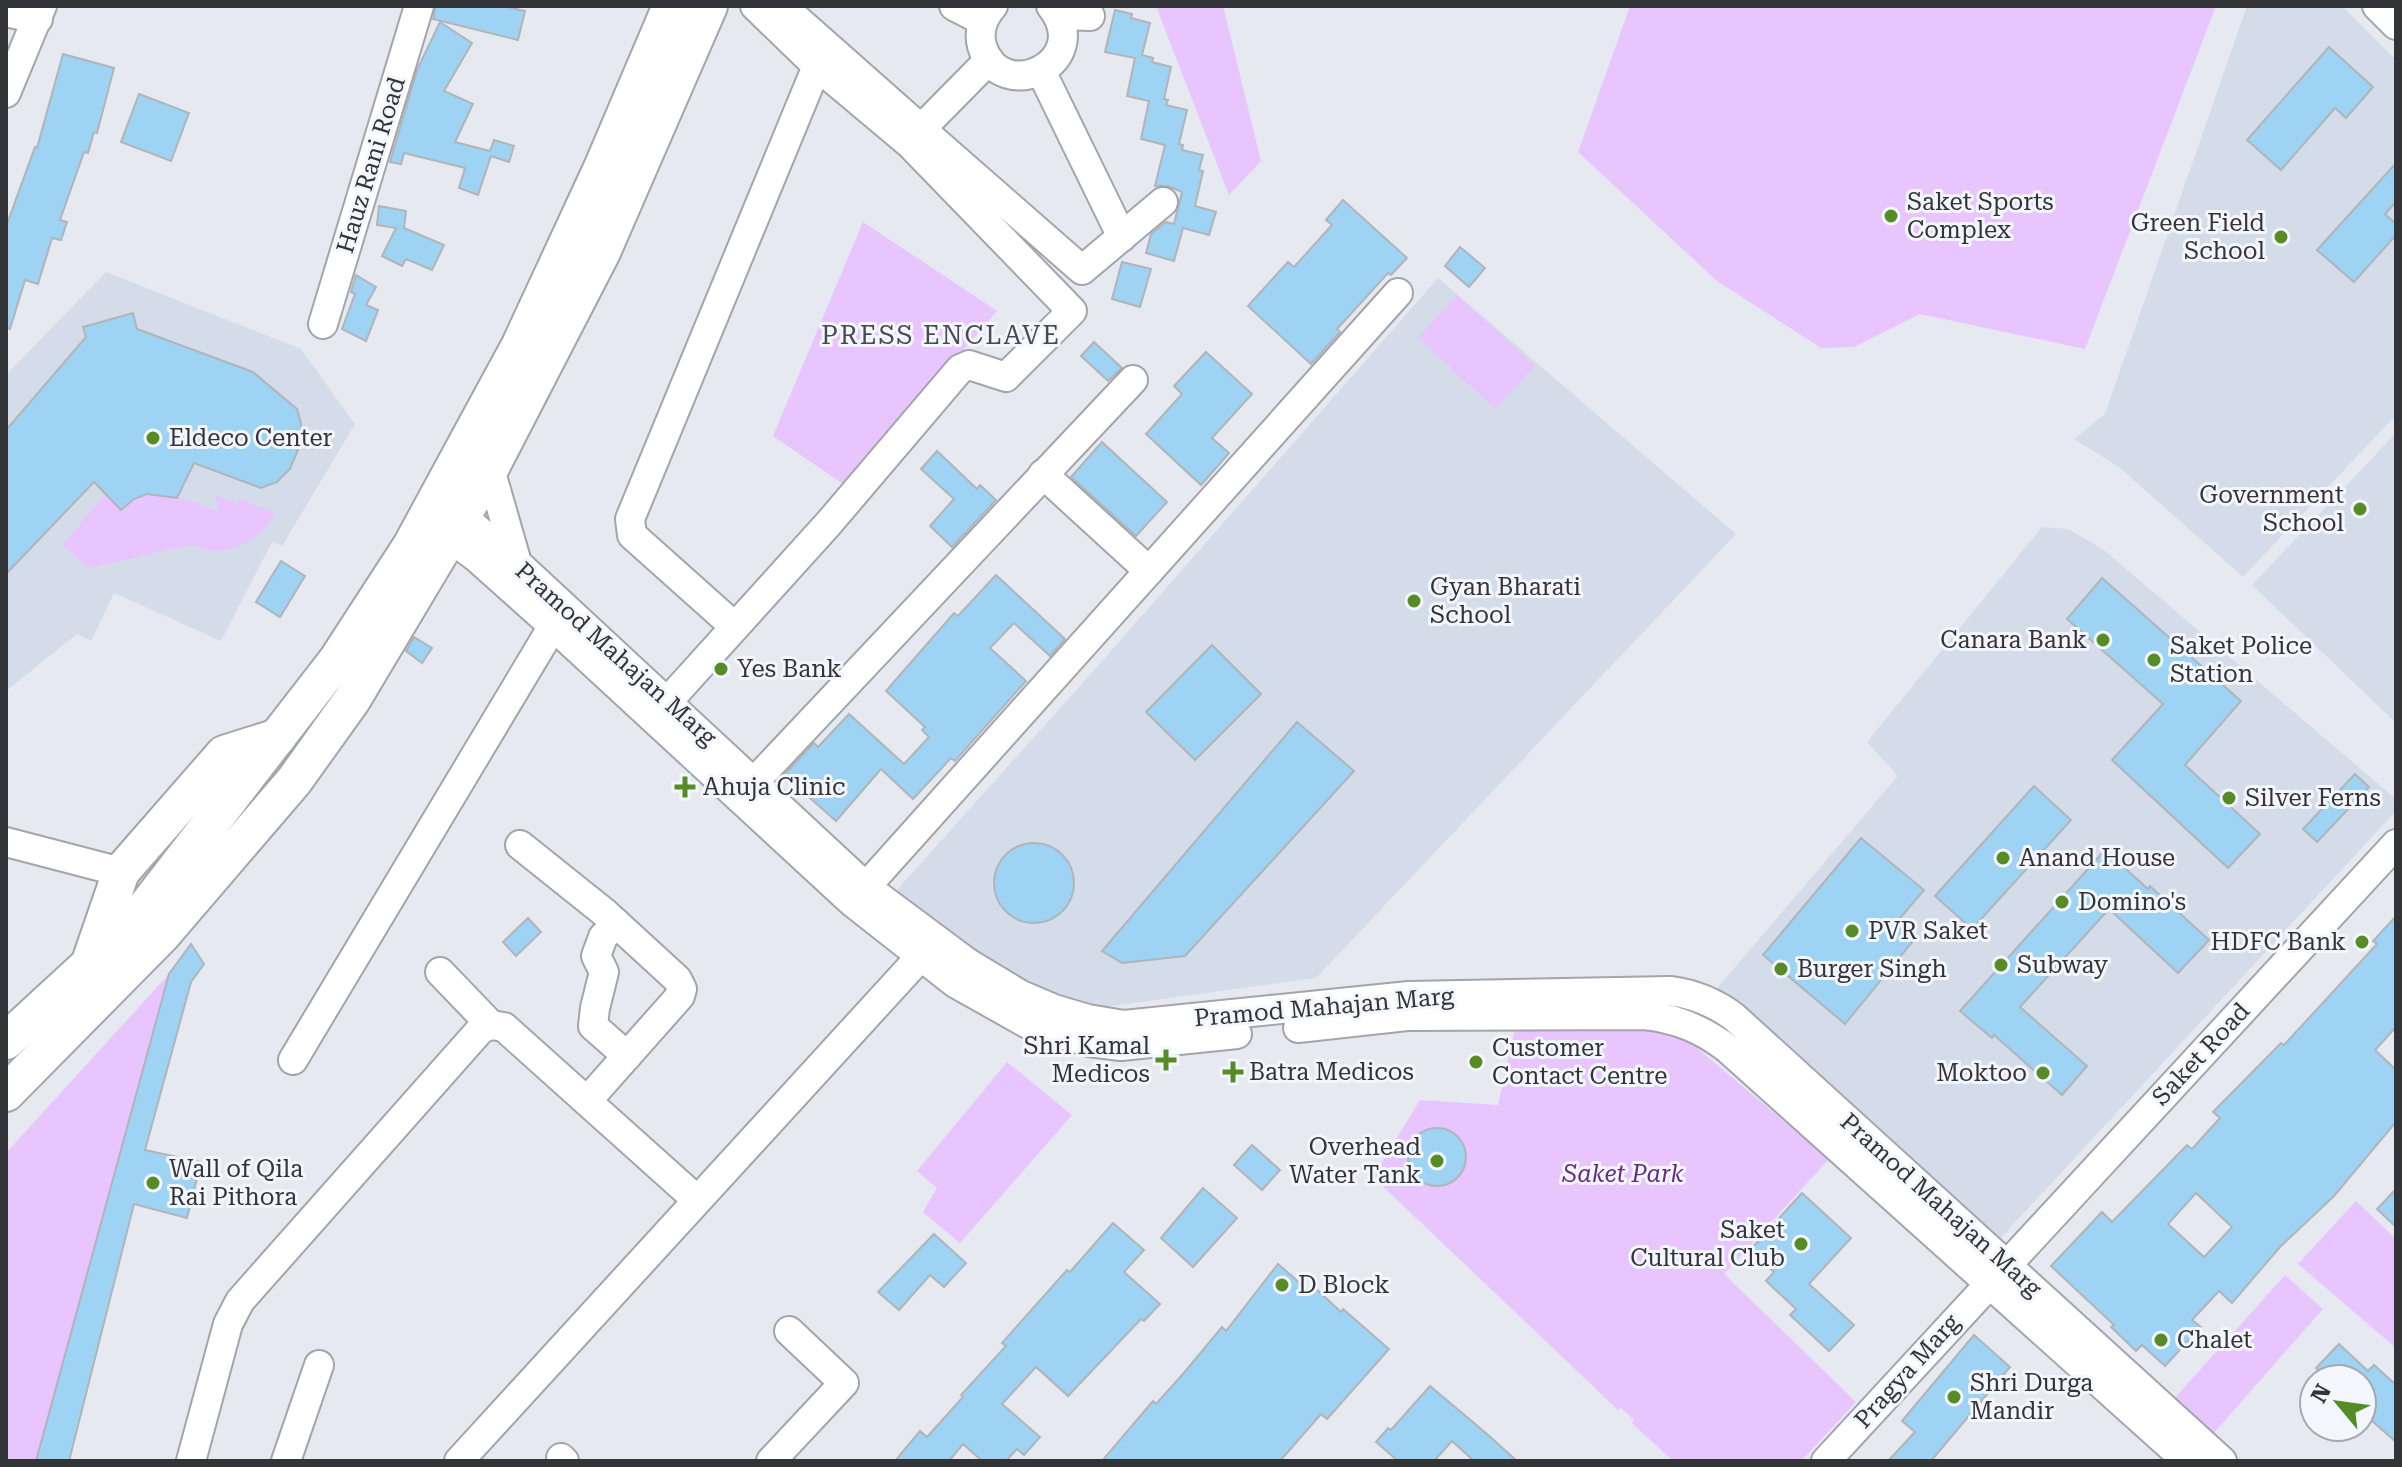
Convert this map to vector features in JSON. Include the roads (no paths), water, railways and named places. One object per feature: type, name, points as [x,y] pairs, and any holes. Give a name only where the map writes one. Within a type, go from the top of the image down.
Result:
[{"type":"main road","points":[[6,1093],[162,935],[294,781],[352,700],[443,519],[602,168],[671,6]]},
{"type":"main road","points":[[6,1041],[132,925],[443,519],[490,469],[602,252],[709,6]]},
{"type":"main road","points":[[89,964],[121,872],[224,754],[278,737]]},
{"type":"street","name":"Hauz Rani Road","points":[[323,324],[419,6]]},
{"type":"street","points":[[669,700],[829,523],[960,369],[969,365],[1006,377],[1072,311],[910,144],[817,66],[755,6]]},
{"type":"street","points":[[782,6],[1082,270],[1163,202]]},
{"type":"street","points":[[954,6],[988,14],[980,35],[989,60],[1012,75],[1025,76],[1041,71],[1058,54],[1063,41],[1063,28],[1055,10]]},
{"type":"street","points":[[2377,6],[2396,25]]},
{"type":"street","points":[[1055,10],[1090,16]]},
{"type":"street","points":[[6,12],[40,12],[6,93]]},
{"type":"street","points":[[921,129],[989,60]]},
{"type":"street","points":[[735,627],[632,535],[630,519],[817,66]]},
{"type":"street","points":[[1041,71],[1122,237]]},
{"type":"street","points":[[859,894],[1398,293]]},
{"type":"street","points":[[755,781],[1133,380]]},
{"type":"street","points":[[490,469],[517,563]]},
{"type":"street","points":[[1043,474],[1149,571]]},
{"type":"street","name":"Pramod Mahajan Marg","points":[[443,519],[517,563],[669,700],[755,781],[859,894]]},
{"type":"street","name":"Pramod Mahajan Marg","points":[[443,519],[477,558],[859,894],[962,973],[1054,1009],[1124,1025],[1409,996],[1658,991],[1693,995],[1714,1004],[1734,1017],[1998,1272],[2147,1409],[2222,1461]]},
{"type":"street","points":[[293,1060],[553,626]]},
{"type":"street","points":[[6,842],[121,872]]},
{"type":"street","name":"Saket Road","points":[[1998,1272],[2396,844]]},
{"type":"street","points":[[520,845],[616,923],[677,979],[682,989],[680,996],[587,1101]]},
{"type":"street","points":[[616,923],[603,937],[596,956],[604,972],[593,1026],[627,1056]]},
{"type":"street","points":[[459,1461],[930,948]]},
{"type":"street","points":[[440,972],[491,1025]]},
{"type":"street","points":[[191,1461],[228,1324],[240,1301],[481,1029],[491,1025],[504,1027],[697,1200]]},
{"type":"street","name":"Pragya Marg","points":[[1826,1461],[1998,1272]]},
{"type":"street","points":[[771,1461],[844,1383],[789,1331]]},
{"type":"street","points":[[286,1461],[319,1365]]},
{"type":"street","name":"Pramod Mahajan Marg","points":[[2147,1409],[2187,1461]]},
{"type":"place","name":"Saket Sports Complex","points":[[1891,216]]},
{"type":"place","name":"Green Field School","points":[[2281,237]]},
{"type":"place","name":"Eldeco Center","points":[[153,438]]},
{"type":"place","name":"Government School","points":[[2360,509]]},
{"type":"place","name":"Gyan Bharati School","points":[[1414,601]]},
{"type":"place","name":"Canara Bank","points":[[2103,640]]},
{"type":"place","name":"Saket Police Station","points":[[2154,660]]},
{"type":"place","name":"Yes Bank","points":[[721,669]]},
{"type":"place","name":"Ahuja Clinic","points":[[685,787]]},
{"type":"place","name":"Silver Ferns","points":[[2229,798]]},
{"type":"place","name":"Anand House","points":[[2003,858]]},
{"type":"place","name":"Domino's","points":[[2062,902]]},
{"type":"place","name":"PVR Saket","points":[[1852,931]]},
{"type":"place","name":"HDFC Bank","points":[[2362,942]]},
{"type":"place","name":"Subway","points":[[2001,965]]},
{"type":"place","name":"Burger Singh","points":[[1781,969]]},
{"type":"place","name":"Shri Kamal Medicos","points":[[1166,1060]]},
{"type":"place","name":"Customer Contact Centre","points":[[1476,1062]]},
{"type":"place","name":"Batra Medicos","points":[[1233,1072]]},
{"type":"place","name":"Moktoo","points":[[2043,1073]]},
{"type":"place","name":"Overhead Water Tank","points":[[1437,1161]]},
{"type":"place","name":"Wall of Qila Rai Pithora","points":[[153,1183]]},
{"type":"place","name":"Saket Cultural Club","points":[[1801,1244]]},
{"type":"place","name":"D Block","points":[[1282,1285]]},
{"type":"place","name":"Chalet","points":[[2161,1340]]},
{"type":"place","name":"Shri Durga Mandir","points":[[1954,1397]]},
{"type":"district","name":"PRESS ENCLAVE","points":[[941,335]]},
{"type":"park label","name":"Saket Park","points":[[1623,1174]]}]
